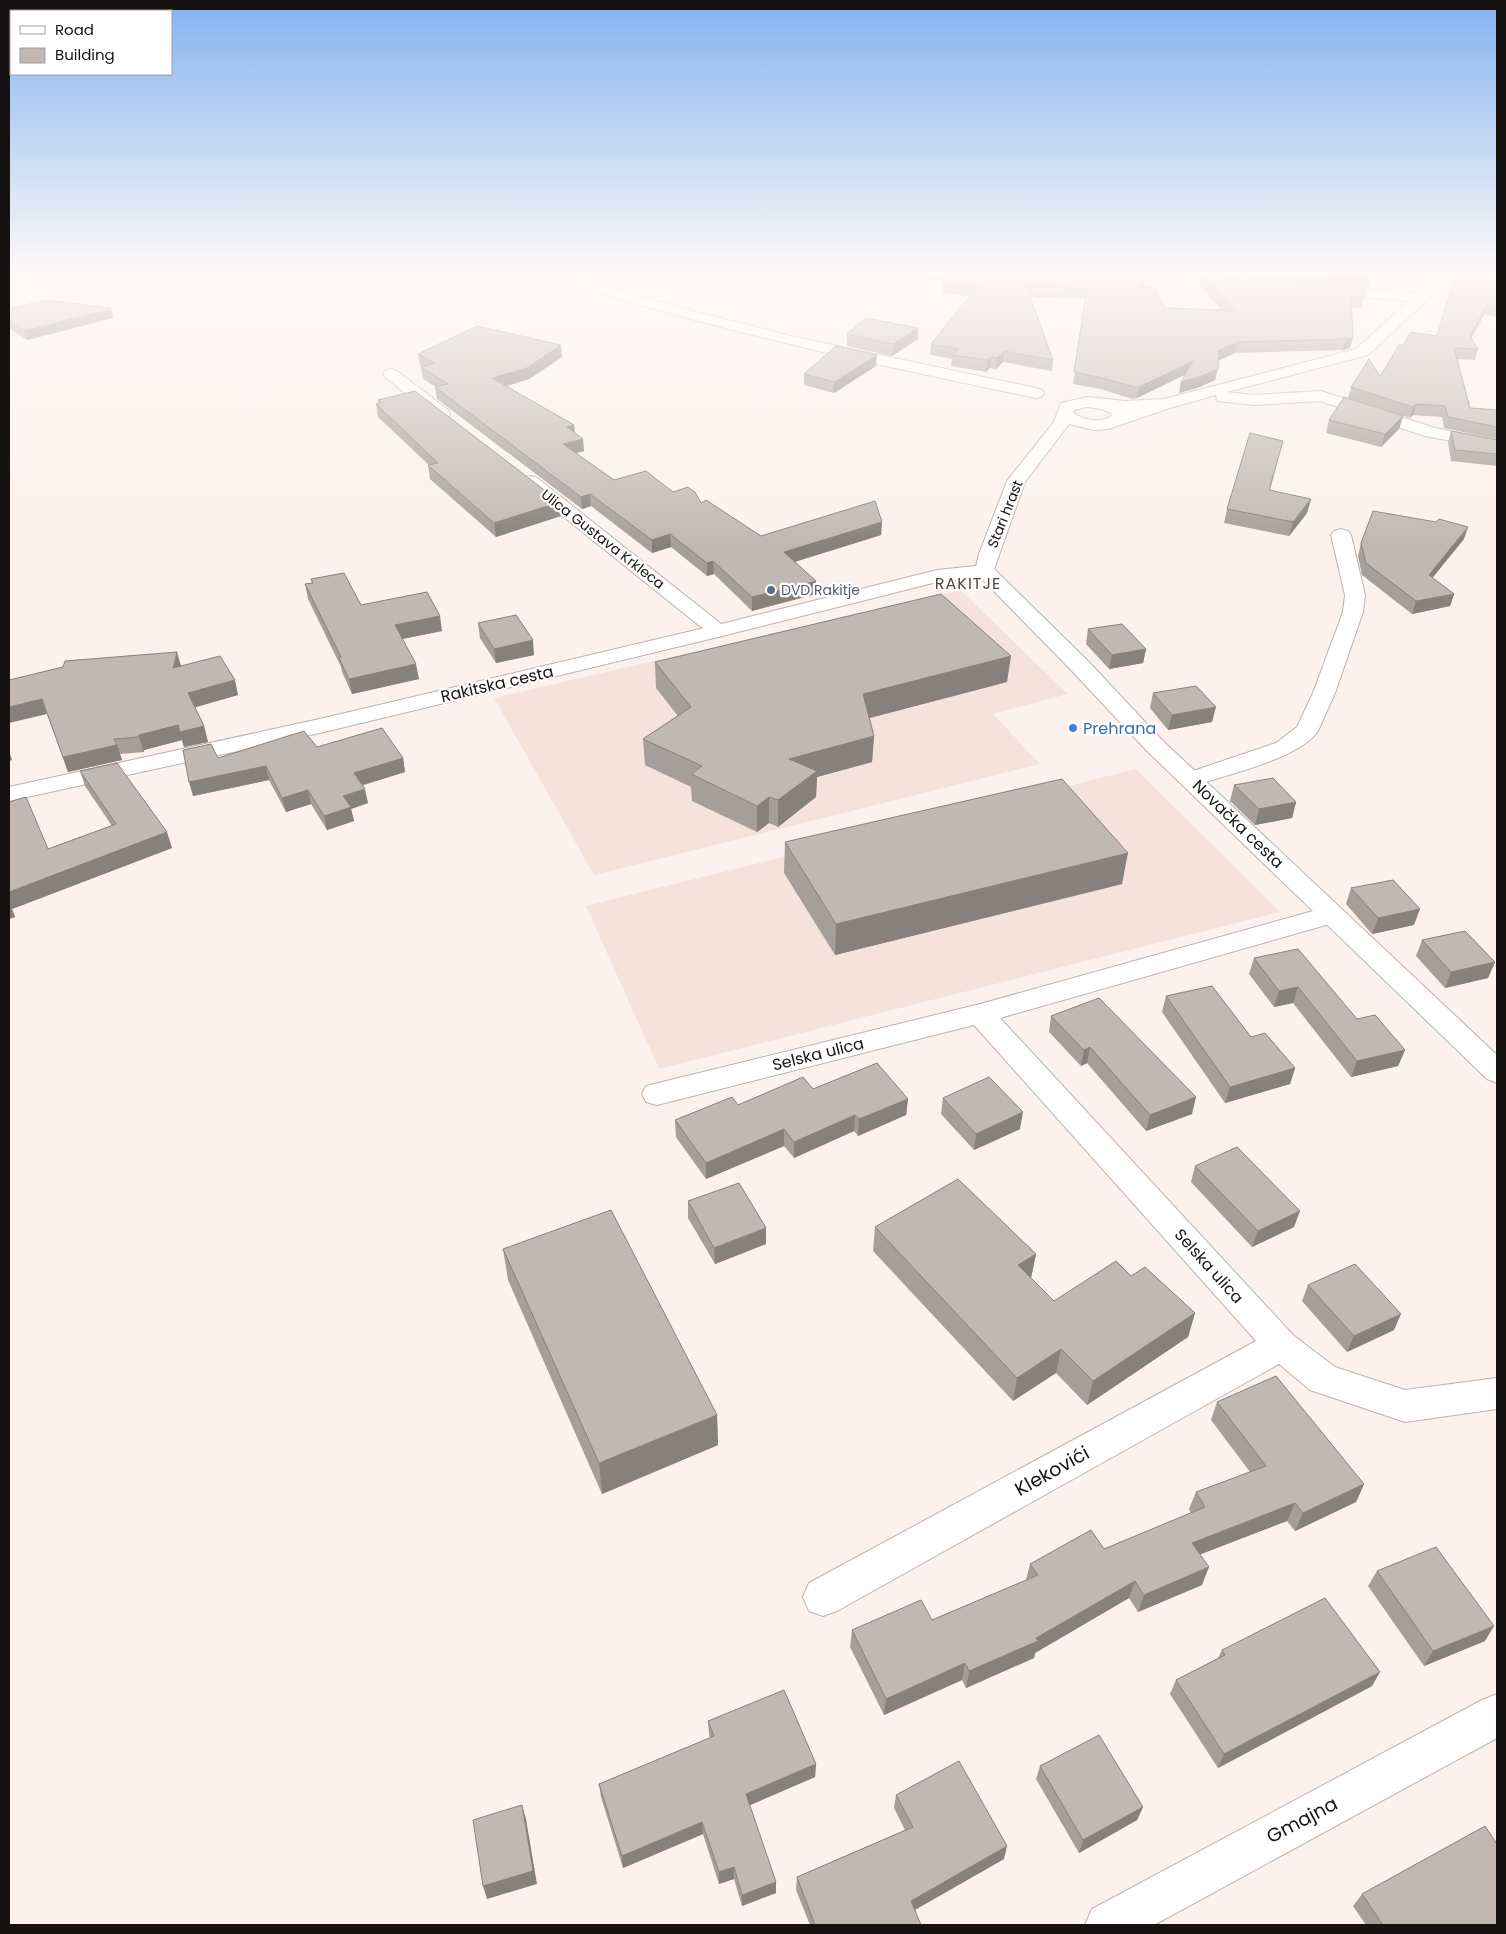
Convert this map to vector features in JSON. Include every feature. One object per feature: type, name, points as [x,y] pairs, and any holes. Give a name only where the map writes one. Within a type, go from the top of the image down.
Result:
[{"type":"street","points":[[893,365],[1053,404],[1087,402]]},
{"type":"street","points":[[1105,404],[1118,410],[1121,418],[1164,404],[1209,394],[1314,365]]},
{"type":"street","points":[[1350,372],[1357,365]]},
{"type":"street","points":[[391,374],[454,423]]},
{"type":"street","points":[[1321,396],[1335,384]]},
{"type":"street","points":[[1209,394],[1232,399],[1254,400],[1321,396],[1431,432],[1497,445]]},
{"type":"street","points":[[1053,404],[1087,402],[1134,406],[1164,404]]},
{"type":"street","points":[[1053,404],[1076,421],[1094,425]]},
{"type":"street","name":"Stari hrast","points":[[985,572],[989,554],[1016,481],[1062,423],[1053,404]]},
{"type":"street","name":"Stari hrast","points":[[1033,459],[1057,442],[1094,425],[1111,423],[1121,418]]},
{"type":"street","name":"Ulica Gustava Krkleca","points":[[517,471],[588,525],[718,631]]},
{"type":"street","points":[[1192,779],[1284,748],[1307,730],[1324,693],[1353,612],[1355,595],[1341,535]]},
{"type":"street","name":"Rakitska cesta","points":[[9,794],[324,725],[718,631],[937,576],[985,572]]},
{"type":"street","name":"Novačka cesta","points":[[985,572],[1080,666],[1154,745],[1192,779],[1331,915],[1497,1072]]},
{"type":"street","name":"Selska ulica","points":[[657,1094],[980,1014],[1331,915]]},
{"type":"street","name":"Selska ulica","points":[[980,1014],[1281,1345],[1323,1379],[1405,1406],[1497,1394]]},
{"type":"street","name":"Klekovići","points":[[823,1597],[1281,1345]]},
{"type":"street","name":"Gmajna","points":[[1108,1925],[1497,1714]]},
{"type":"shaded area","points":[[960,590],[1068,694],[993,714],[1040,764],[594,875],[494,698]]},
{"type":"shaded area","points":[[1136,769],[1280,912],[659,1069],[586,906]]},
{"type":"building","points":[[427,365],[531,365],[492,378],[574,425],[567,427],[583,439],[563,444],[614,480],[646,471],[673,492],[688,487],[695,492],[701,503],[706,500],[761,536],[875,501],[882,522],[784,552],[816,581],[752,597],[713,561],[707,563],[670,534],[652,540],[590,494],[581,497],[435,387],[448,384],[421,367]]},
{"type":"building","points":[[814,365],[861,365],[834,382],[804,374]]},
{"type":"building","points":[[1075,365],[1184,365],[1139,387],[1074,372]]},
{"type":"building","points":[[1191,365],[1218,365],[1218,369],[1181,382]]},
{"type":"building","points":[[1365,365],[1373,365],[1380,376],[1387,365],[1459,365],[1470,408],[1497,410],[1497,427],[1448,417],[1445,406],[1416,404],[1413,407],[1351,387]]},
{"type":"building","points":[[415,391],[560,502],[494,523],[428,465],[438,463],[376,404],[381,402],[378,400]]},
{"type":"building","points":[[1344,397],[1403,416],[1385,434],[1329,420]]},
{"type":"building","points":[[1451,431],[1497,440],[1497,454],[1455,450]]},
{"type":"building","points":[[1250,433],[1283,441],[1269,490],[1311,499],[1293,522],[1227,509]]},
{"type":"building","points":[[1373,511],[1436,522],[1439,519],[1468,527],[1429,575],[1454,594],[1416,601],[1366,563],[1361,543]]},
{"type":"building","points":[[344,573],[361,605],[427,592],[440,616],[395,625],[416,664],[349,679],[339,658],[341,657],[305,584],[313,583],[311,579]]},
{"type":"building","points":[[941,594],[1011,656],[863,694],[874,736],[789,759],[817,771],[778,800],[769,797],[757,806],[691,774],[702,766],[643,739],[691,707],[655,662]]},
{"type":"building","points":[[516,615],[533,640],[494,649],[478,623]]},
{"type":"building","points":[[1122,624],[1146,649],[1112,655],[1088,629]]},
{"type":"building","points":[[177,652],[173,668],[220,656],[235,680],[188,693],[204,726],[180,732],[178,725],[139,735],[139,737],[114,739],[117,745],[63,757],[42,699],[9,707],[9,680],[63,667],[65,661]]},
{"type":"building","points":[[1196,686],[1216,707],[1172,715],[1153,693]]},
{"type":"building","points":[[382,728],[403,758],[354,773],[365,789],[343,796],[351,807],[324,816],[308,790],[282,798],[266,766],[189,782],[183,750],[211,744],[218,758],[304,731],[317,747]]},
{"type":"building","points":[[117,763],[167,832],[9,892],[9,802],[26,797],[48,849],[116,824],[80,771]]},
{"type":"building","points":[[1273,778],[1296,802],[1259,809],[1234,785]]},
{"type":"building","points":[[1062,779],[1128,853],[836,924],[785,842]]},
{"type":"building","points":[[1393,880],[1420,909],[1378,918],[1351,888]]},
{"type":"building","points":[[1465,931],[1495,962],[1451,972],[1422,940]]},
{"type":"building","points":[[1298,949],[1357,1019],[1375,1015],[1405,1050],[1357,1061],[1298,987],[1279,991],[1254,958]]},
{"type":"building","points":[[1212,986],[1251,1037],[1265,1033],[1295,1068],[1230,1087],[1166,996]]},
{"type":"building","points":[[1099,998],[1196,1097],[1150,1115],[1090,1047],[1084,1050],[1051,1016]]},
{"type":"building","points":[[877,1063],[908,1099],[859,1119],[855,1115],[794,1142],[784,1129],[706,1163],[675,1120],[732,1097],[738,1105],[803,1077],[813,1089]]},
{"type":"building","points":[[989,1077],[1023,1112],[976,1134],[943,1098]]},
{"type":"building","points":[[1237,1147],[1300,1211],[1258,1231],[1195,1166]]},
{"type":"building","points":[[958,1179],[1036,1254],[1018,1265],[1054,1301],[1116,1261],[1131,1276],[1145,1267],[1195,1313],[1093,1381],[1061,1349],[1017,1378],[875,1227]]},
{"type":"building","points":[[739,1183],[766,1228],[714,1248],[688,1201]]},
{"type":"building","points":[[611,1210],[717,1415],[599,1463],[503,1249]]},
{"type":"building","points":[[1355,1264],[1401,1314],[1354,1336],[1308,1285]]},
{"type":"building","points":[[1276,1376],[1364,1484],[1303,1513],[1295,1503],[1192,1543],[1209,1567],[1144,1595],[1135,1581],[1036,1638],[1038,1641],[969,1671],[965,1663],[886,1699],[852,1630],[921,1600],[932,1620],[1038,1575],[1030,1564],[1091,1530],[1104,1549],[1205,1507],[1196,1492],[1266,1466],[1217,1402]]},
{"type":"building","points":[[1436,1547],[1494,1626],[1433,1651],[1377,1571]]},
{"type":"building","points":[[1325,1598],[1380,1672],[1224,1754],[1176,1680],[1225,1655],[1222,1650]]},
{"type":"building","points":[[784,1690],[816,1764],[746,1794],[776,1882],[742,1895],[734,1867],[719,1872],[702,1822],[622,1856],[599,1784],[714,1736],[708,1721]]},
{"type":"building","points":[[1099,1735],[1143,1807],[1083,1840],[1040,1766]]},
{"type":"building","points":[[959,1761],[1007,1846],[911,1901],[921,1925],[815,1925],[797,1877],[913,1827],[896,1795]]},
{"type":"building","points":[[522,1805],[533,1871],[483,1886],[473,1820]]},
{"type":"building","points":[[1485,1826],[1497,1844],[1497,1925],[1383,1925],[1362,1894]]},
{"type":"place","name":"DVD Rakitje","points":[[771,590]]},
{"type":"place","name":"Prehrana","points":[[1073,728]]},
{"type":"district","name":"RAKITJE","points":[[968,583]]}]
